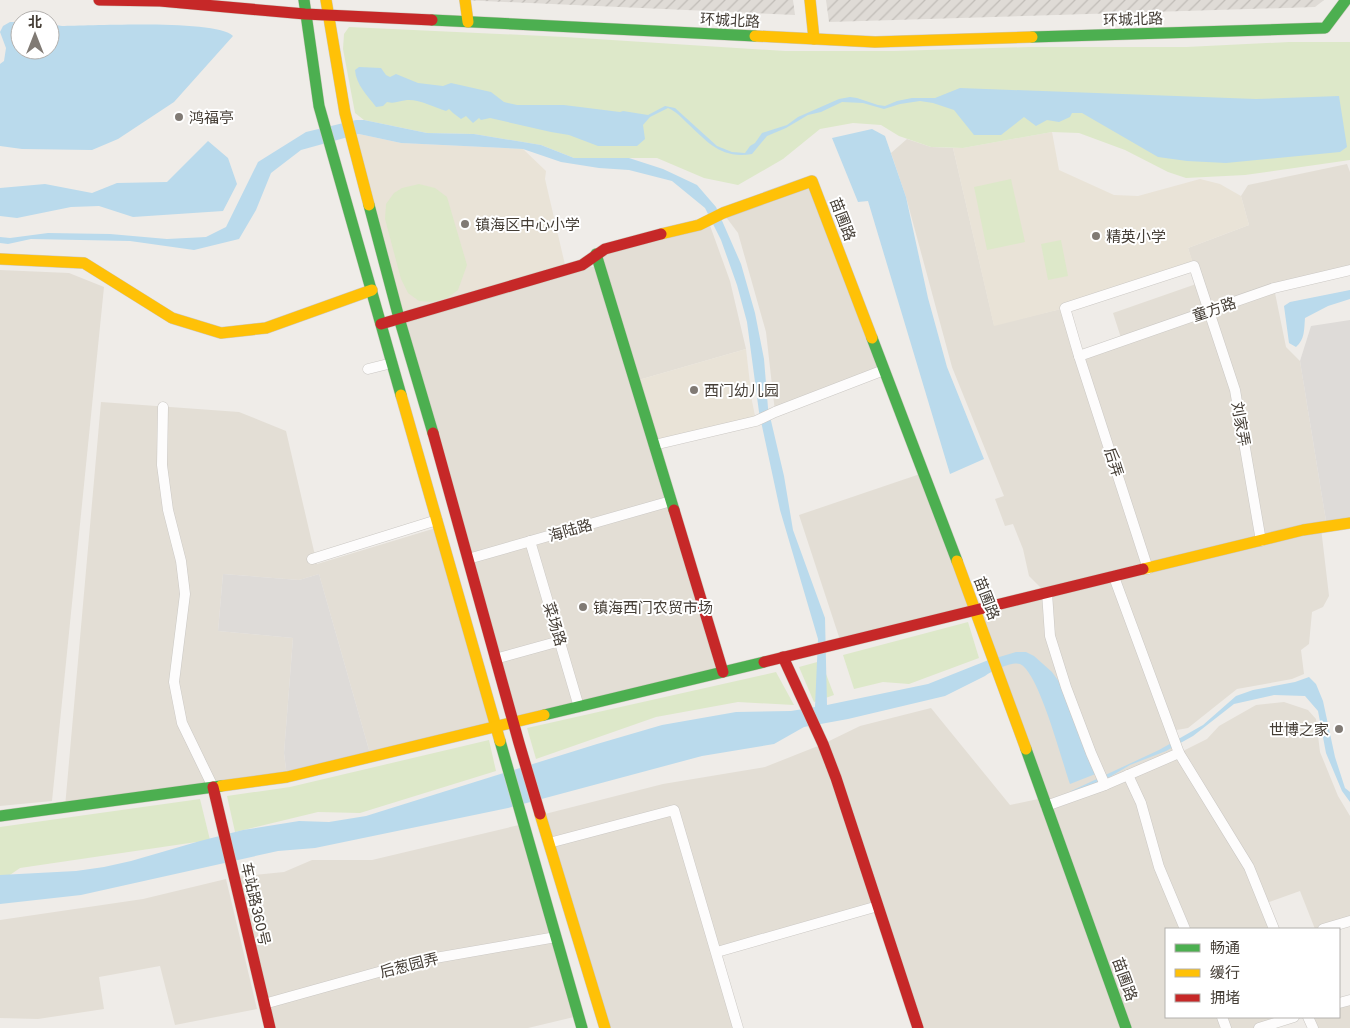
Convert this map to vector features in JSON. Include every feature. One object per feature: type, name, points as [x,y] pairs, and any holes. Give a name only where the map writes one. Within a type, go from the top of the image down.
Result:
[{"type":"street","name":"环城北路","points":[[98,0],[160,1],[305,14],[876,42],[1325,28],[1346,0]]},
{"type":"street","points":[[304,0],[319,106],[582,1028]]},
{"type":"street","points":[[326,0],[327,15],[345,113],[399,318],[495,660],[605,1028]]},
{"type":"street","points":[[465,0],[468,22]]},
{"type":"street","points":[[810,0],[814,39]]},
{"type":"street","name":"苗圃路","points":[[596,254],[605,249],[699,225],[723,213],[812,181],[975,610],[1126,1028]]},
{"type":"street","points":[[381,324],[582,265],[596,254],[723,672]]},
{"type":"street","points":[[0,259],[84,263],[172,318],[221,333],[266,328],[372,290]]},
{"type":"street","name":"刘家弄","points":[[1079,356],[1066,308],[1194,266],[1236,390],[1261,541]]},
{"type":"street","name":"童方路","points":[[1079,356],[1274,288],[1350,270]]},
{"type":"street","name":"后弄","points":[[1079,356],[1148,568]]},
{"type":"street","points":[[368,369],[392,363]]},
{"type":"street","points":[[654,446],[756,421],[774,412],[884,370]]},
{"type":"street","points":[[163,406],[162,465],[168,510],[180,561],[185,594],[174,682],[182,723],[213,787]]},
{"type":"street","name":"海陆路","points":[[468,559],[671,501]]},
{"type":"street","points":[[312,559],[437,520]]},
{"type":"street","points":[[0,816],[287,777],[783,658],[1303,530],[1350,523]]},
{"type":"street","name":"菜场路","points":[[530,541],[579,707]]},
{"type":"street","points":[[1114,577],[1179,753],[1249,867],[1274,928]]},
{"type":"street","points":[[1047,593],[1050,636],[1066,687],[1105,785]]},
{"type":"street","points":[[495,660],[560,641]]},
{"type":"street","points":[[783,658],[836,778],[918,1028]]},
{"type":"street","points":[[1046,806],[1105,785],[1179,753]]},
{"type":"street","points":[[1128,775],[1141,803],[1159,867],[1185,928]]},
{"type":"street","name":"车站路360号","points":[[213,787],[270,1028]]},
{"type":"street","points":[[549,843],[674,810],[738,1028]]},
{"type":"street","points":[[716,952],[878,906]]},
{"type":"street","points":[[1326,928],[1350,921]]},
{"type":"street","name":"后葱园弄","points":[[264,1004],[418,961],[556,937]]},
{"type":"street","points":[[1258,1028],[1291,1018]]},
{"type":"shaded area","points":[[462,0],[793,0],[795,15]]},
{"type":"shaded area","points":[[826,0],[1324,0],[1315,7],[829,22]]},
{"type":"shaded area","name":"精英小学","points":[[1052,132],[1059,170],[1114,195],[1138,196],[1200,179],[1220,184],[1241,196],[1249,225],[1188,248],[1194,266],[1065,308],[994,326],[953,148],[963,148]]},
{"type":"shaded area","name":"镇海区中心小学","points":[[359,134],[401,143],[523,149],[546,171],[545,179],[566,269],[399,318],[352,138]]},
{"type":"shaded area","points":[[907,139],[931,147],[953,148],[994,325],[1065,308],[1079,355],[1122,341],[1113,313],[1199,283],[1188,248],[1249,225],[1241,196],[1248,185],[1347,164],[1350,172],[1350,270],[1274,288],[1286,347],[1300,361],[1326,521],[1321,528],[1329,596],[1323,607],[1312,612],[1309,644],[1301,650],[1304,674],[1292,679],[1237,689],[1188,728],[1171,731],[1179,753],[1207,739],[1219,726],[1256,705],[1284,702],[1308,710],[1316,719],[1320,752],[1338,796],[1350,816],[1350,921],[1326,928],[1315,928],[1300,891],[1264,904],[1274,928],[1165,928],[1165,1018],[1291,1018],[1259,1028],[918,1028],[878,906],[717,952],[738,1028],[605,1028],[541,815],[663,784],[765,767],[823,744],[860,726],[931,708],[1010,805],[1043,798],[975,610],[1046,593],[1029,576],[1023,549],[1013,524],[1005,526],[995,499],[1004,496],[952,367],[906,197],[891,153]]},
{"type":"shaded area","points":[[812,181],[884,370],[775,412],[766,332],[738,233],[723,213]]},
{"type":"shaded area","points":[[708,220],[730,281],[746,349],[635,381],[723,672],[514,723],[399,318],[582,265],[600,268],[596,254]]},
{"type":"shaded area","points":[[0,270],[69,273],[104,287],[52,801],[0,806]]},
{"type":"shaded area","points":[[1350,320],[1350,517],[1326,521],[1300,361],[1311,326]]},
{"type":"shaded area","name":"西门幼儿园","points":[[746,349],[756,421],[654,445],[635,381]]},
{"type":"shaded area","points":[[101,402],[239,412],[286,431],[317,564],[439,527],[496,727],[371,757],[319,574],[299,580],[223,574],[218,631],[293,638],[284,753],[287,777],[65,807]]},
{"type":"shaded area","points":[[923,473],[975,610],[841,643],[799,515]]},
{"type":"shaded area","points":[[223,574],[299,580],[319,574],[371,757],[287,777],[284,753],[293,638],[218,631]]},
{"type":"shaded area","points":[[519,825],[574,1017],[528,1028],[270,1028],[234,877],[284,872],[312,860],[372,860]]},
{"type":"shaded area","points":[[226,879],[257,1009],[175,1025],[160,966],[99,977],[104,1009],[38,1019],[0,1018],[0,920],[143,899]]},
{"type":"shaded area","points":[[1350,1000],[1350,1028],[1312,1028],[1308,1018],[1340,1018],[1340,1003]]},
{"type":"green space","points":[[349,27],[565,37],[785,51],[894,51],[1029,47],[1186,47],[1289,42],[1350,42],[1350,160],[1245,175],[1186,178],[1168,172],[1125,150],[1079,133],[1052,132],[963,148],[931,147],[899,136],[881,125],[853,123],[820,129],[783,159],[738,185],[704,178],[657,158],[574,158],[541,145],[474,134],[427,133],[364,120],[355,113],[343,49],[344,34]]},
{"type":"green space","points":[[1011,179],[1025,242],[987,250],[974,187]]},
{"type":"green space","points":[[419,184],[435,188],[447,197],[467,265],[458,290],[447,298],[432,302],[419,301],[408,293],[401,279],[385,219],[386,204],[394,193],[402,188]]},
{"type":"green space","points":[[1061,240],[1068,276],[1048,280],[1041,244]]},
{"type":"green space","points":[[968,622],[979,658],[909,684],[883,682],[854,689],[843,655]]},
{"type":"green space","points":[[821,661],[834,695],[814,702],[799,667]]},
{"type":"green space","points":[[776,672],[794,705],[738,702],[656,717],[536,759],[527,728]]},
{"type":"green space","points":[[489,740],[496,771],[360,813],[318,812],[235,832],[227,796],[290,787]]},
{"type":"green space","points":[[200,799],[210,840],[20,868],[4,879],[0,878],[0,827]]},
{"type":"water","points":[[10,22],[10,60],[60,60],[60,26],[179,25],[203,27],[222,31],[233,36],[174,102],[118,139],[92,150],[22,149],[0,146],[0,64],[4,61],[6,48],[0,32],[3,26]]},
{"type":"water","points":[[359,67],[381,68],[390,77],[396,74],[418,83],[443,86],[451,83],[491,92],[504,102],[517,105],[564,105],[648,115],[665,106],[675,108],[717,146],[732,152],[745,153],[762,133],[787,125],[798,117],[839,99],[857,98],[885,106],[912,98],[935,98],[960,88],[1256,99],[1339,96],[1347,147],[1340,152],[1226,163],[1187,161],[1158,157],[1082,113],[1072,113],[1070,117],[1059,122],[1047,120],[1036,126],[1024,117],[1001,135],[974,135],[954,110],[920,101],[884,109],[863,103],[842,102],[821,112],[808,115],[786,128],[767,136],[752,154],[731,154],[715,147],[679,115],[668,108],[650,117],[643,125],[645,139],[637,146],[598,146],[569,135],[490,118],[481,120],[479,118],[473,123],[466,116],[461,119],[449,109],[446,111],[416,101],[387,102],[383,106],[376,107],[358,81],[355,70]]},
{"type":"water","points":[[356,120],[427,133],[474,134],[541,145],[574,158],[629,158],[663,169],[697,185],[716,207],[741,264],[755,313],[764,359],[768,408],[784,476],[793,530],[825,618],[827,705],[928,684],[986,661],[1016,652],[1026,652],[1034,656],[1052,672],[1068,694],[1098,773],[1070,784],[1035,683],[1027,671],[1017,663],[997,669],[945,696],[848,719],[804,727],[774,744],[702,756],[508,808],[315,848],[278,851],[81,895],[0,904],[0,875],[76,871],[104,867],[243,830],[299,821],[329,822],[366,816],[662,725],[736,712],[791,711],[815,707],[818,639],[780,510],[759,412],[747,322],[737,285],[721,240],[705,208],[672,181],[629,170],[599,168],[561,162],[523,149],[401,143],[359,134],[301,150],[271,173],[256,210],[239,239],[194,250],[130,241],[31,239],[8,244],[0,243],[0,237],[10,238],[48,233],[110,234],[167,239],[206,237],[226,227],[258,162],[306,132]]},
{"type":"water","points":[[872,129],[885,136],[906,197],[928,298],[947,367],[984,459],[950,474],[868,201],[858,202],[832,138]]},
{"type":"water","points":[[208,141],[228,158],[237,184],[223,211],[133,217],[99,206],[71,207],[17,218],[0,216],[0,188],[45,184],[92,193],[117,183],[167,182]]},
{"type":"water","points":[[1350,290],[1350,299],[1328,306],[1305,318],[1304,334],[1301,341],[1296,347],[1289,343],[1284,306],[1290,302]]},
{"type":"water","points":[[1309,677],[1316,684],[1323,701],[1335,757],[1345,788],[1350,792],[1350,802],[1342,791],[1326,753],[1318,711],[1305,696],[1274,695],[1234,704],[1193,736],[1166,751],[1130,765],[1069,801],[1071,791],[1159,750],[1203,725],[1236,696],[1253,690],[1295,682]]},
{"type":"traffic: fast","points":[[304,0],[319,106],[401,395]]},
{"type":"traffic: fast","points":[[1032,37],[1325,28],[1346,0]]},
{"type":"traffic: fast","points":[[432,20],[755,36]]},
{"type":"traffic: fast","points":[[369,205],[399,318],[433,433]]},
{"type":"traffic: fast","points":[[596,254],[674,510]]},
{"type":"traffic: fast","points":[[872,338],[957,561]]},
{"type":"traffic: fast","points":[[544,715],[764,662]]},
{"type":"traffic: fast","points":[[500,741],[582,1028]]},
{"type":"traffic: fast","points":[[1026,749],[1126,1028]]},
{"type":"traffic: fast","points":[[0,816],[221,786]]},
{"type":"traffic: slow","points":[[326,0],[345,113],[369,205]]},
{"type":"traffic: slow","points":[[465,0],[468,22]]},
{"type":"traffic: slow","points":[[810,0],[814,39]]},
{"type":"traffic: slow","points":[[755,36],[875,42],[1032,37]]},
{"type":"traffic: slow","points":[[661,234],[699,225],[723,213],[812,181],[872,338]]},
{"type":"traffic: slow","points":[[0,259],[84,263],[172,318],[221,333],[266,328],[372,290]]},
{"type":"traffic: slow","points":[[401,395],[500,741]]},
{"type":"traffic: slow","points":[[1143,569],[1303,530],[1350,523]]},
{"type":"traffic: slow","points":[[957,561],[1026,749]]},
{"type":"traffic: slow","points":[[221,786],[287,777],[544,715]]},
{"type":"traffic: slow","points":[[540,814],[605,1028]]},
{"type":"traffic: jam","points":[[99,0],[160,1],[305,14],[432,20]]},
{"type":"traffic: jam","points":[[381,324],[582,265],[605,249],[661,234]]},
{"type":"traffic: jam","points":[[433,433],[540,814]]},
{"type":"traffic: jam","points":[[674,510],[723,672]]},
{"type":"traffic: jam","points":[[764,662],[1143,569]]},
{"type":"traffic: jam","points":[[783,657],[823,744],[836,778],[918,1028]]},
{"type":"traffic: jam","points":[[213,787],[270,1028]]},
{"type":"place","name":"鸿福亭","points":[[179,117]]},
{"type":"place","name":"镇海区中心小学","points":[[465,224]]},
{"type":"place","name":"精英小学","points":[[1096,236]]},
{"type":"place","name":"西门幼儿园","points":[[694,390]]},
{"type":"place","name":"镇海西门农贸市场","points":[[583,607]]},
{"type":"place","name":"世博之家","points":[[1339,729]]}]
